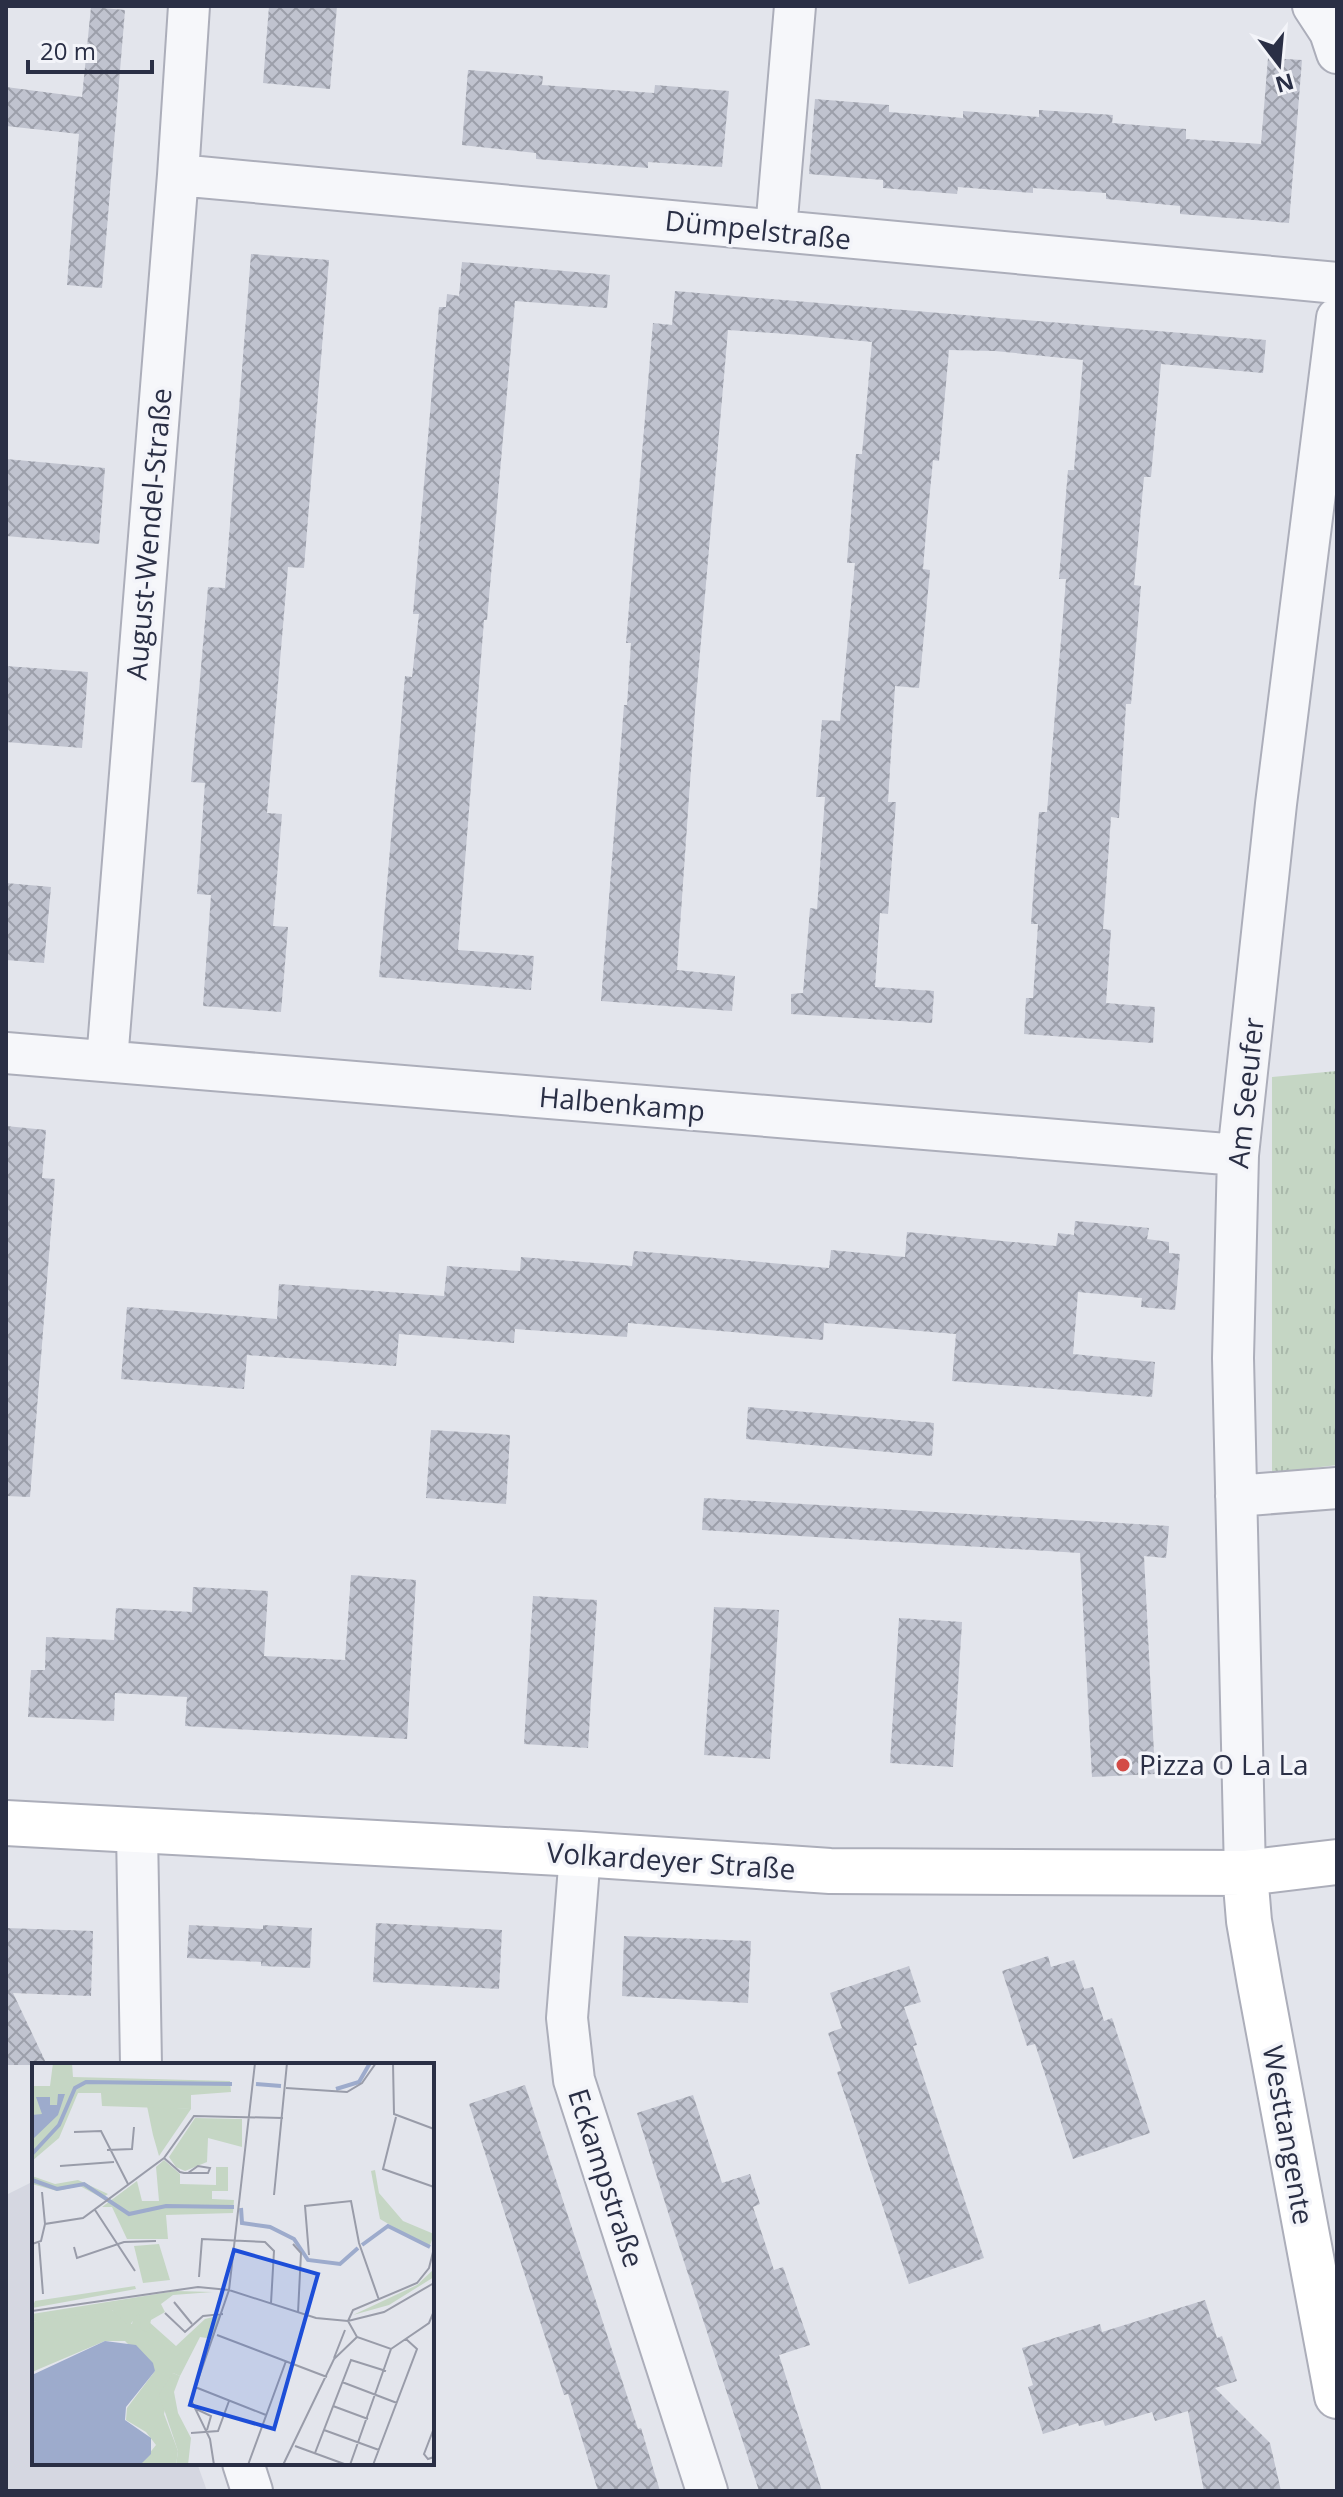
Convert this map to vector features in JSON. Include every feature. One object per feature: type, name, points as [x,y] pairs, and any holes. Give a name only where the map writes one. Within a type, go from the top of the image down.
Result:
[{"type":"main road","name":"Volkardeyer Straße","points":[[6,1823],[580,1854],[830,1871],[1245,1873],[1337,1862]]},
{"type":"main road","name":"Westtangente","points":[[1245,1873],[1249,1921],[1260,1984],[1337,2396]]},
{"type":"street","name":"August-Wendel-Straße","points":[[107,1061],[189,6]]},
{"type":"street","points":[[776,230],[795,6]]},
{"type":"street","points":[[1313,6],[1330,32],[1337,53]]},
{"type":"street","name":"Dümpelstraße","points":[[178,175],[1337,283]]},
{"type":"street","name":"Am Seeufer","points":[[1245,1873],[1233,1358],[1238,1155],[1276,804],[1337,318]]},
{"type":"street","name":"Halbenkamp","points":[[6,1053],[1238,1155]]},
{"type":"street","points":[[1236,1496],[1337,1488]]},
{"type":"street","points":[[137,1831],[141,2063]]},
{"type":"street","name":"Eckampstraße","points":[[580,1854],[567,2018],[574,2080],[707,2491]]},
{"type":"street","points":[[244,2465],[252,2491]]},
{"type":"shaded area","points":[[32,2182],[32,2465],[198,2465],[207,2491],[6,2491],[6,2195]]},
{"type":"green space","points":[[1337,1071],[1337,1465],[1272,1473],[1272,1077]]},
{"type":"building","points":[[269,6],[337,6],[330,89],[263,83]]},
{"type":"building","points":[[91,7],[125,10],[102,288],[67,285],[79,134],[6,126],[6,87],[82,97]]},
{"type":"building","points":[[1268,58],[1302,60],[1289,223],[1180,214],[1180,206],[1106,199],[1106,193],[1033,188],[1033,193],[958,187],[957,194],[883,188],[883,180],[809,174],[815,99],[889,105],[889,112],[963,118],[963,111],[1039,117],[1039,110],[1113,115],[1112,123],[1186,129],[1186,139],[1261,144]]},
{"type":"building","points":[[468,70],[543,76],[542,85],[654,93],[655,85],[729,91],[722,167],[648,162],[648,168],[536,159],[536,153],[462,145]]},
{"type":"building","points":[[251,254],[329,260],[304,568],[288,567],[267,813],[282,814],[273,926],[288,927],[281,1012],[203,1006],[211,895],[197,894],[205,783],[191,782],[208,587],[225,588]]},
{"type":"building","points":[[462,262],[610,275],[607,308],[515,301],[487,620],[484,620],[458,950],[534,956],[531,990],[379,977],[405,676],[412,677],[419,614],[413,614],[439,307],[446,307],[447,294],[459,296]]},
{"type":"building","points":[[675,291],[1266,340],[1263,373],[1161,364],[1151,477],[1144,477],[1134,585],[1141,586],[1131,704],[1126,704],[1119,818],[1111,817],[1103,929],[1111,930],[1106,1003],[1155,1007],[1153,1043],[1024,1034],[1026,998],[1033,998],[1038,924],[1031,924],[1039,812],[1047,812],[1066,579],[1059,579],[1068,470],[1074,470],[1083,360],[995,351],[949,350],[939,461],[933,460],[926,532],[923,569],[930,570],[919,688],[895,686],[888,802],[896,802],[888,914],[880,913],[875,987],[934,991],[932,1023],[791,1014],[791,994],[803,993],[810,908],[817,909],[825,797],[816,797],[822,720],[840,721],[855,563],[847,563],[856,454],[862,454],[872,342],[802,335],[728,330],[695,710],[677,970],[735,976],[732,1011],[601,1001],[624,705],[627,705],[631,643],[626,643],[653,323],[672,325]]},
{"type":"building","points":[[6,459],[105,468],[99,544],[6,536]]},
{"type":"building","points":[[6,666],[88,672],[82,748],[6,742]]},
{"type":"building","points":[[6,883],[51,887],[44,963],[6,960]]},
{"type":"building","points":[[6,1126],[46,1130],[42,1178],[55,1179],[30,1497],[6,1496]]},
{"type":"building","points":[[1075,1221],[1149,1228],[1147,1239],[1169,1242],[1169,1253],[1180,1254],[1175,1310],[1141,1307],[1142,1298],[1078,1292],[1073,1354],[1155,1362],[1152,1397],[952,1381],[956,1334],[824,1323],[823,1340],[628,1323],[627,1337],[515,1329],[514,1343],[399,1334],[396,1366],[247,1355],[244,1389],[121,1379],[127,1307],[277,1319],[279,1284],[444,1296],[447,1266],[520,1271],[521,1257],[632,1266],[634,1251],[829,1268],[831,1250],[905,1257],[907,1232],[1056,1246],[1058,1233],[1074,1235]]},
{"type":"building","points":[[748,1407],[934,1423],[932,1456],[746,1439]]},
{"type":"building","points":[[431,1430],[510,1435],[506,1504],[426,1498]]},
{"type":"building","points":[[704,1498],[1169,1526],[1166,1558],[1144,1556],[1155,1774],[1092,1777],[1080,1553],[702,1530]]},
{"type":"building","points":[[351,1575],[416,1580],[407,1739],[185,1726],[187,1697],[115,1693],[114,1721],[28,1717],[31,1670],[45,1670],[46,1637],[114,1640],[116,1608],[192,1612],[193,1587],[268,1591],[264,1656],[345,1660]]},
{"type":"building","points":[[533,1596],[597,1600],[588,1748],[524,1744]]},
{"type":"building","points":[[714,1607],[779,1610],[770,1759],[704,1755]]},
{"type":"building","points":[[899,1618],[962,1622],[953,1767],[890,1763]]},
{"type":"building","points":[[376,1923],[502,1930],[499,1989],[373,1982]]},
{"type":"building","points":[[189,1925],[312,1928],[310,1968],[187,1958]]},
{"type":"building","points":[[6,1928],[93,1931],[91,1996],[13,1993],[46,2063],[6,2065]]},
{"type":"building","points":[[624,1936],[751,1941],[748,2003],[622,1996]]},
{"type":"building","points":[[1048,1956],[1051,1967],[1074,1960],[1084,1989],[1093,1987],[1104,2021],[1112,2018],[1150,2133],[1073,2159],[1035,2044],[1027,2046],[1002,1971]]},
{"type":"building","points":[[909,1966],[921,2002],[904,2007],[917,2045],[913,2046],[984,2258],[909,2284],[837,2072],[841,2071],[828,2033],[842,2028],[830,1993]]},
{"type":"building","points":[[525,2085],[660,2491],[598,2491],[568,2394],[564,2395],[469,2104]]},
{"type":"building","points":[[693,2095],[722,2183],[750,2174],[760,2204],[753,2207],[774,2270],[783,2267],[810,2345],[779,2355],[822,2491],[759,2491],[672,2225],[637,2113]]},
{"type":"building","points":[[1205,2300],[1217,2338],[1222,2336],[1237,2381],[1215,2388],[1270,2443],[1281,2491],[1204,2491],[1188,2411],[1155,2421],[1152,2412],[1105,2426],[1103,2420],[1079,2426],[1078,2423],[1043,2434],[1028,2387],[1033,2385],[1022,2348],[1100,2324],[1102,2332]]},
{"type":"place","name":"Pizza O La La","points":[[1123,1765]]}]
